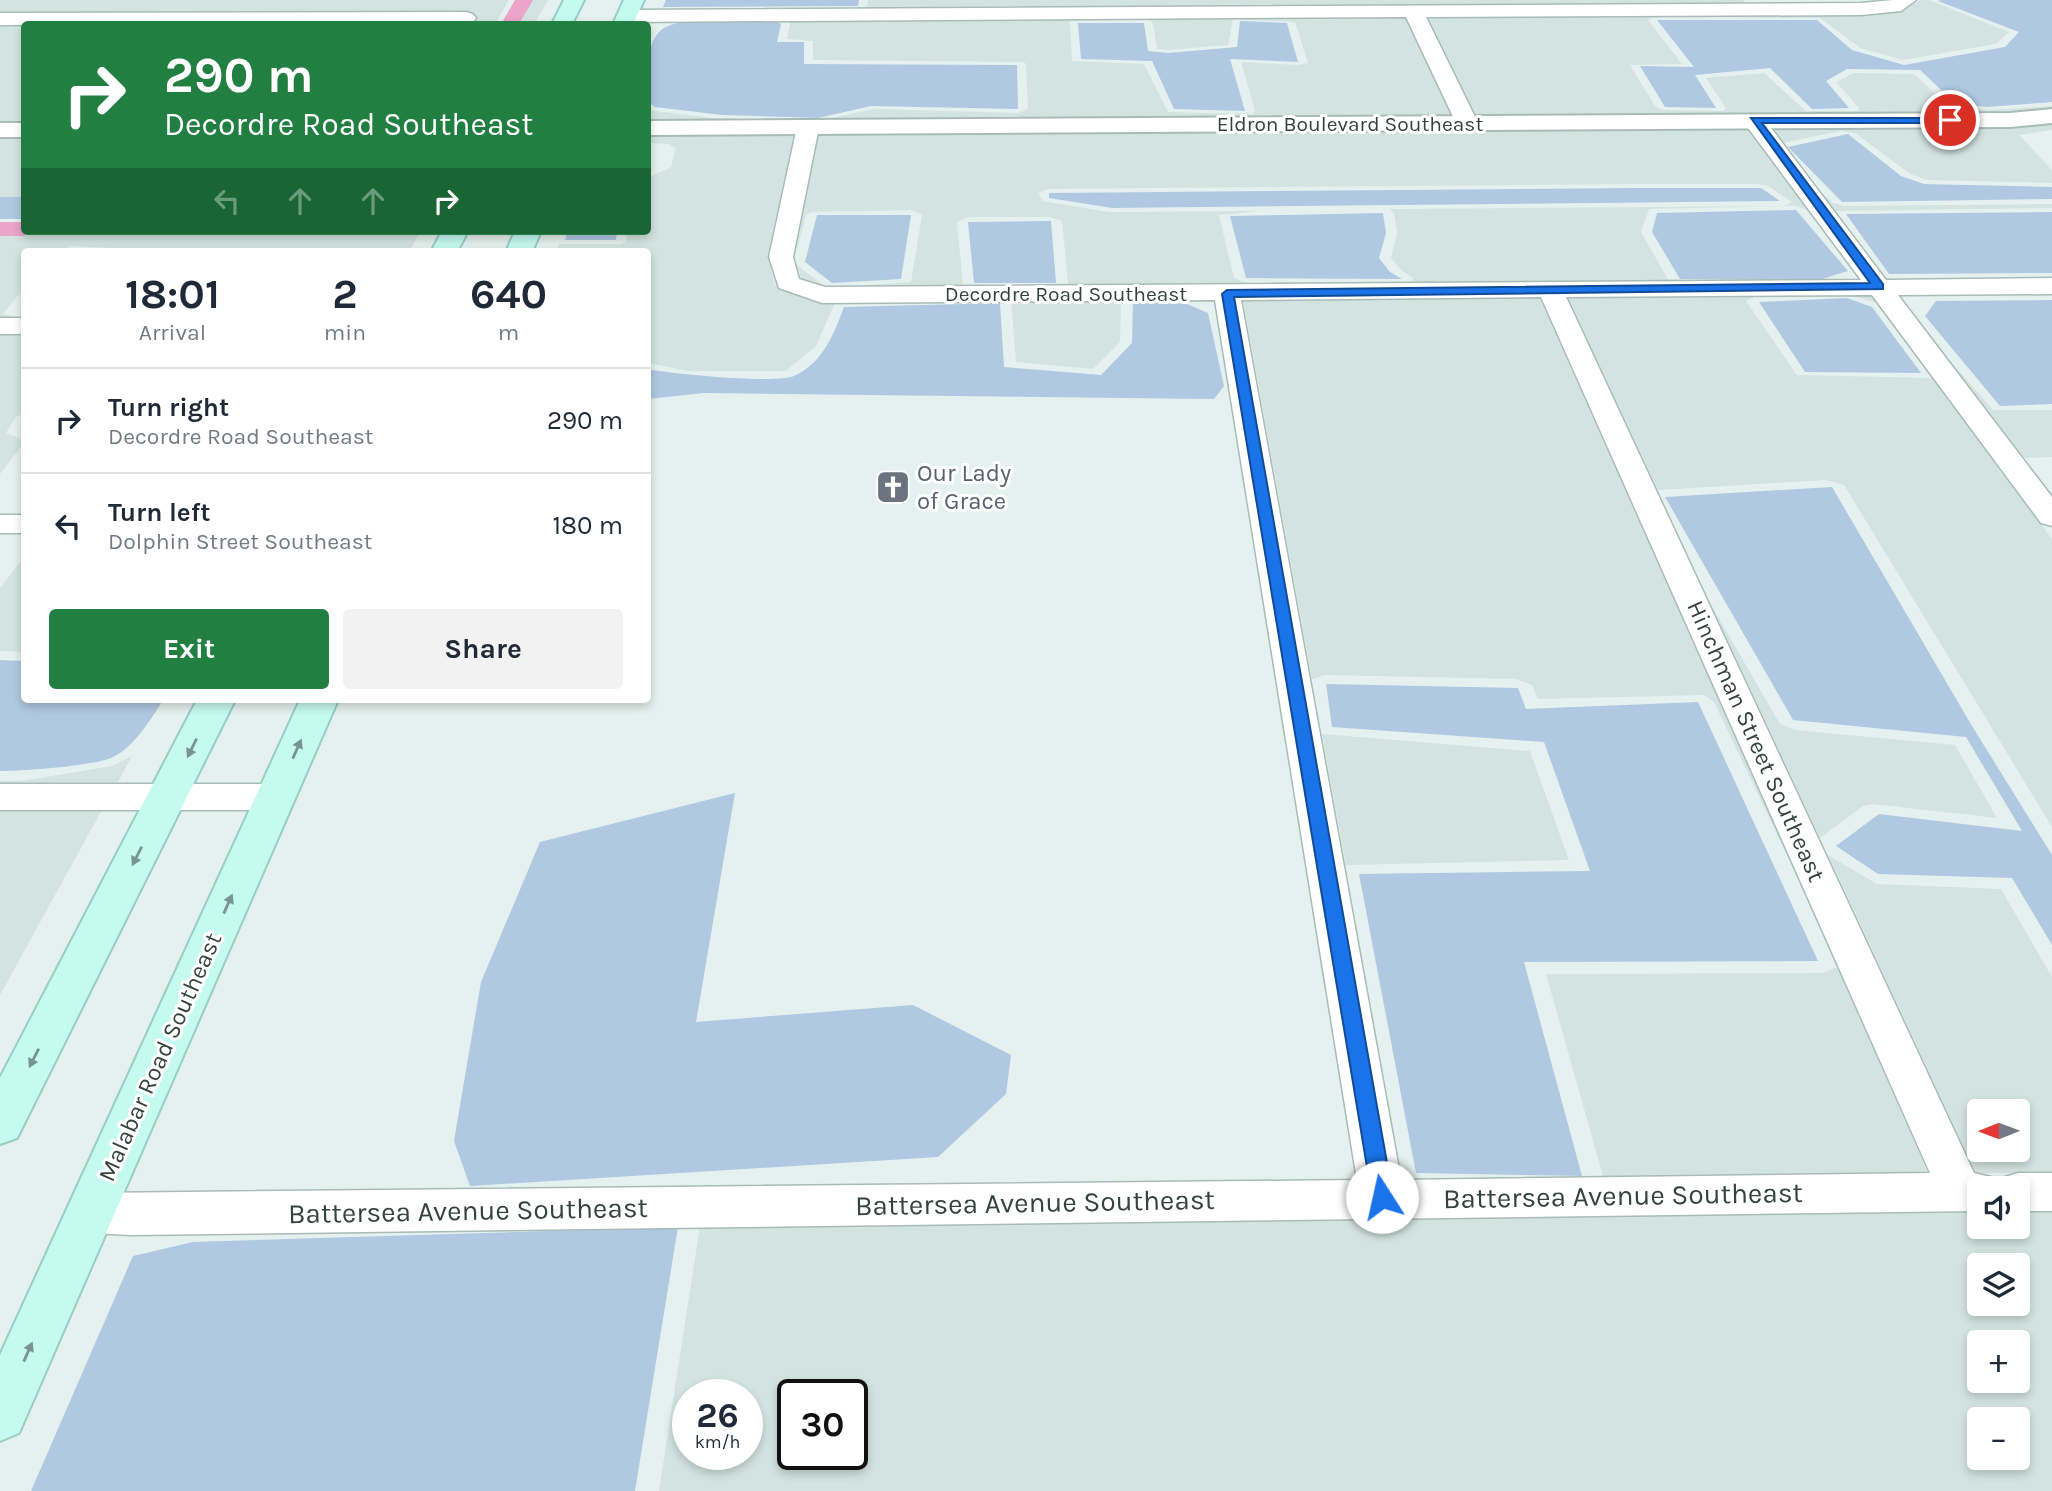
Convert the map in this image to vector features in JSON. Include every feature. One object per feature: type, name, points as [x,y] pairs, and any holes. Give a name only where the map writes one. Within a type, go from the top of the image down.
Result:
[{"type":"main road","points":[[564,21],[574,0]]},
{"type":"main road","points":[[0,1124],[215,703]]},
{"type":"main road","name":"Malabar Road Southeast","points":[[0,1415],[318,703]]},
{"type":"street","points":[[0,19],[464,21],[477,0]]},
{"type":"street","points":[[628,13],[1414,13],[1861,9],[1894,7],[1907,0]]},
{"type":"street","points":[[1414,13],[1467,123]]},
{"type":"street","name":"Eldron Boulevard Southeast","points":[[651,128],[2010,120],[2052,117]]},
{"type":"street","points":[[1754,121],[2052,517]]},
{"type":"street","name":"Decordre Road Southeast","points":[[808,127],[781,257],[788,284],[822,295],[2052,286]]},
{"type":"street","points":[[0,130],[21,130]]},
{"type":"street","name":"Hinchman Street Southeast","points":[[1550,290],[1967,1186]]},
{"type":"street","points":[[1227,294],[1382,1197]]},
{"type":"street","points":[[0,326],[21,326]]},
{"type":"street","points":[[0,524],[21,524]]},
{"type":"street","points":[[0,797],[275,797]]},
{"type":"street","name":"Battersea Avenue Southeast","points":[[91,1213],[131,1215],[1382,1197],[1967,1192]]},
{"type":"street","points":[[2030,1192],[2052,1192]]},
{"type":"shaded area","points":[[0,0],[509,0],[497,21],[21,21],[21,201],[0,201]]},
{"type":"shaded area","points":[[518,0],[548,0],[536,21],[506,21]]},
{"type":"shaded area","points":[[666,0],[859,0],[858,6],[663,7]]},
{"type":"shaded area","points":[[868,0],[1743,0],[1749,5],[858,9],[867,6]]},
{"type":"shaded area","points":[[1921,0],[1929,0],[2009,32],[1996,44],[1903,60],[1860,48],[1820,18],[1655,17],[1648,20],[1682,64],[1630,65],[1655,106],[1663,110],[1723,111],[1726,108],[1706,78],[1764,73],[1806,111],[1858,111],[1859,108],[1836,82],[1854,73],[1914,74],[1945,103],[1955,107],[1990,110],[2052,106],[2052,112],[2005,115],[1477,119],[1427,16],[1899,11]]},
{"type":"shaded area","points":[[2052,0],[2052,102],[1987,107],[1955,103],[1920,70],[1847,69],[1826,81],[1849,108],[1812,109],[1770,68],[1695,75],[1716,108],[1665,107],[1640,66],[1694,67],[1657,20],[1817,20],[1852,50],[1904,65],[2005,47],[2019,32],[1938,1]]},
{"type":"shaded area","points":[[1405,16],[1454,119],[651,124],[651,110],[720,119],[817,121],[874,109],[1018,113],[1028,109],[1026,64],[1023,62],[813,60],[813,41],[787,39],[790,23],[784,20]],"holes":[[[1233,19],[1295,22],[1308,63],[1298,65],[1241,62],[1255,111],[1252,114],[1168,112],[1144,64],[1072,61],[1070,22],[1149,20],[1153,23],[1157,49],[1168,50],[1228,45]]]},
{"type":"shaded area","points":[[710,19],[776,22],[781,24],[777,42],[804,42],[804,64],[1017,65],[1018,109],[871,106],[818,118],[722,115],[655,107],[651,104],[653,40],[666,27],[681,22]]},
{"type":"shaded area","points":[[1240,21],[1287,23],[1298,62],[1230,59],[1245,111],[1174,109],[1152,61],[1081,59],[1078,23],[1144,23],[1148,51],[1168,53],[1237,47]]},
{"type":"shaded area","points":[[2052,121],[2052,130],[2019,135],[2052,170],[2052,183],[1927,180],[1910,174],[1855,133],[1841,131],[1783,143],[1770,125]]},
{"type":"shaded area","points":[[1746,125],[1817,221],[1805,209],[1796,206],[1649,209],[1641,232],[1668,279],[1674,283],[1059,288],[1068,283],[1062,221],[1050,217],[968,217],[957,222],[963,285],[973,288],[1035,288],[828,289],[801,280],[798,266],[827,288],[911,282],[922,215],[911,210],[811,212],[806,215],[795,257],[819,131]],"holes":[[[1768,186],[1792,202],[1784,206],[1389,209],[1394,213],[1397,233],[1391,258],[1401,270],[1413,278],[1412,282],[1246,283],[1234,278],[1219,215],[1261,211],[1109,212],[1043,201],[1038,193],[1049,189]]]},
{"type":"shaded area","points":[[795,131],[768,257],[775,285],[813,300],[840,302],[834,305],[816,346],[786,371],[688,371],[651,364],[651,248],[558,248],[559,244],[621,244],[626,241],[627,235],[651,235],[651,177],[671,167],[676,148],[669,144],[651,143],[651,133]]},
{"type":"shaded area","points":[[1848,134],[1901,176],[1924,184],[2052,187],[2052,199],[1842,202],[1788,147]]},
{"type":"shaded area","points":[[1761,188],[1780,201],[1112,208],[1049,198],[1049,193]]},
{"type":"shaded area","points":[[1820,191],[1833,203],[1845,206],[2052,204],[2052,208],[1835,211]]},
{"type":"shaded area","points":[[0,197],[21,197],[21,219],[0,219]]},
{"type":"shaded area","points":[[1796,210],[1848,271],[1819,280],[1680,279],[1652,232],[1657,213]]},
{"type":"shaded area","points":[[2052,212],[2052,273],[1889,274],[1846,214]]},
{"type":"shaded area","points":[[1383,213],[1386,233],[1379,258],[1390,272],[1402,279],[1246,278],[1230,216]]},
{"type":"shaded area","points":[[817,215],[911,215],[901,279],[832,283],[805,262]]},
{"type":"shaded area","points":[[1051,221],[1056,283],[974,283],[968,222]]},
{"type":"shaded area","points":[[0,224],[21,224],[21,235],[419,235],[411,248],[21,248],[21,292],[3,314],[21,320],[0,320]]},
{"type":"shaded area","points":[[567,235],[617,235],[616,240],[565,240]]},
{"type":"shaded area","points":[[1834,293],[1755,297],[1746,301],[1797,375],[1933,378],[2052,539],[2052,827],[1844,485],[1826,480],[1658,490],[1567,296]]},
{"type":"shaded area","points":[[1843,293],[1870,293],[1877,303]]},
{"type":"shaded area","points":[[1539,296],[1796,874],[1714,702],[1704,695],[1538,699],[1532,685],[1516,679],[1325,675],[1312,679],[1243,300]]},
{"type":"shaded area","points":[[1847,298],[1872,307],[1921,373],[1805,372],[1759,302]]},
{"type":"shaded area","points":[[1011,300],[1121,300],[1120,342],[1093,369],[1016,362]]},
{"type":"shaded area","points":[[1133,300],[1187,304],[1208,313],[1224,386],[1214,399],[704,393],[651,399],[651,369],[746,379],[794,376],[820,356],[844,307],[1000,303],[1004,367],[1101,375],[1132,343]]},
{"type":"shaded area","points":[[2052,300],[2052,404],[2000,406],[1925,316],[1936,301]]},
{"type":"shaded area","points":[[0,332],[21,332],[21,414],[16,417],[6,433],[21,439],[21,447],[0,474]]},
{"type":"shaded area","points":[[1946,356],[1993,410],[2052,410],[2052,457],[2024,458]]},
{"type":"shaded area","points":[[1832,487],[1972,726],[2052,855],[2052,945],[2012,878],[1878,874],[1836,846],[1879,814],[2022,831],[1966,737],[1793,720],[1665,497]]},
{"type":"shaded area","points":[[21,561],[21,652],[0,651],[0,588]]},
{"type":"shaded area","points":[[1710,603],[1780,724],[1795,730],[1955,745],[1997,818],[1872,804],[1863,806],[1820,838]]},
{"type":"shaded area","points":[[0,660],[21,661],[21,703],[161,703],[135,740],[113,757],[75,765],[0,771]]},
{"type":"shaded area","points":[[1326,684],[1518,688],[1526,709],[1698,702],[1818,961],[1524,962],[1582,1176],[1416,1173],[1359,874],[1590,871],[1544,742],[1332,727]]},
{"type":"shaded area","points":[[1322,734],[1530,751],[1569,860],[1346,865]]},
{"type":"shaded area","points":[[132,756],[117,784],[0,785],[0,781],[22,781],[112,766]]},
{"type":"shaded area","points":[[735,793],[696,1022],[913,1005],[1011,1055],[1006,1094],[938,1157],[470,1186],[454,1141],[481,982],[540,842]]},
{"type":"shaded area","points":[[103,808],[0,995],[0,809]]},
{"type":"shaded area","points":[[1828,855],[1877,884],[2001,889],[2052,977],[2052,1173],[1976,1173],[1971,1162],[2030,1162],[2030,1099],[1967,1099],[1967,1154]]},
{"type":"shaded area","points":[[1837,967],[1928,1173],[1603,1176],[1546,974],[1823,973]]},
{"type":"shaded area","points":[[1967,1211],[1967,1239],[2030,1239],[2030,1211],[2052,1211],[2052,1491],[659,1491],[672,1407],[672,1470],[763,1470],[763,1379],[676,1379],[700,1226]]},
{"type":"shaded area","points":[[678,1227],[635,1491],[31,1491],[133,1256],[193,1242]]},
{"type":"waterway","points":[[512,21],[524,0]]},
{"type":"waterway","points":[[0,229],[21,229]]},
{"type":"place","name":"Our Lady of Grace","points":[[893,487]]},
{"type":"route","points":[[1382,1197],[1227,294],[1879,287],[1754,121],[1950,120]]}]
